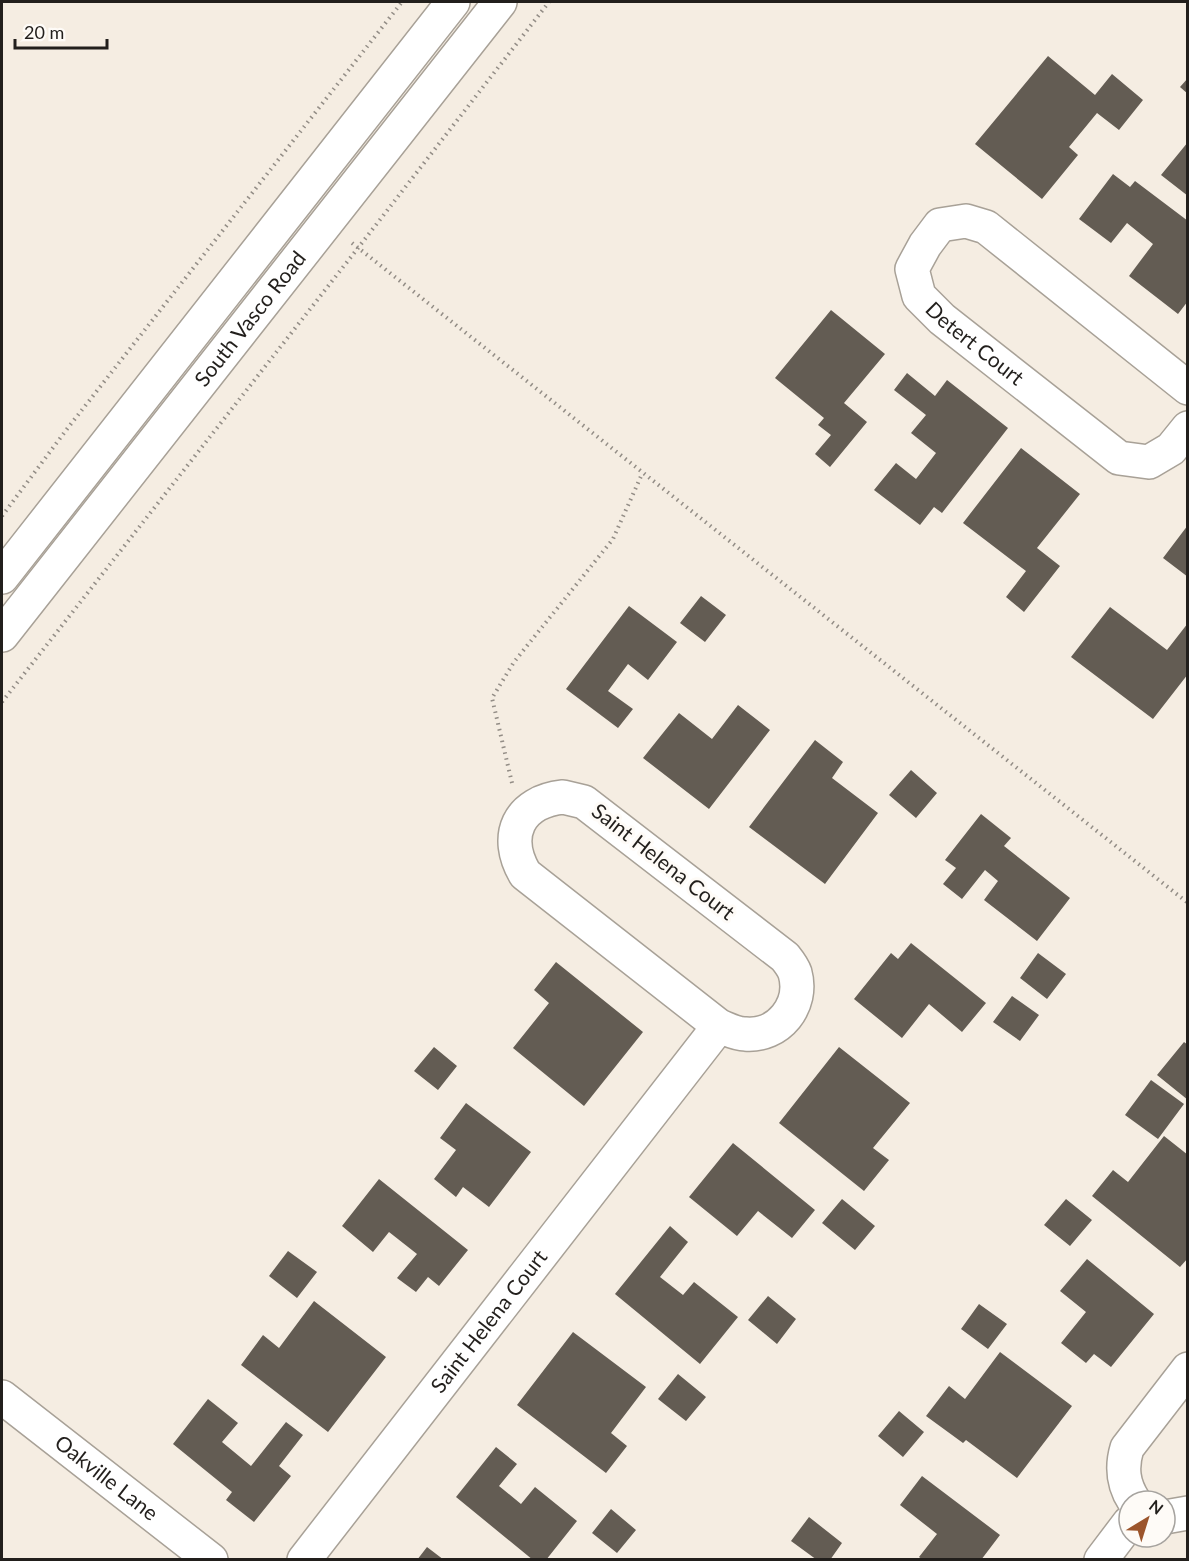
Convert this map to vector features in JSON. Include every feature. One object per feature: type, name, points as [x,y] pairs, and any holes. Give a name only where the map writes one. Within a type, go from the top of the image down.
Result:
[{"type":"street","name":"South Vasco Road","points":[[2,577],[453,2]]},
{"type":"street","name":"South Vasco Road","points":[[2,635],[500,2]]},
{"type":"street","name":"Detert Court","points":[[1180,439],[1149,462],[1119,458],[942,319],[919,296],[912,269],[925,245],[940,225],[966,221],[986,227],[1188,388]]},
{"type":"street","name":"Saint Helena Court","points":[[563,796],[584,802],[785,957],[794,970],[797,988],[793,1009],[784,1021],[765,1032],[745,1034],[718,1026],[525,874],[517,859],[514,840],[519,823],[530,808],[548,798],[563,796]]},
{"type":"street","name":"Saint Helena Court","points":[[304,1560],[718,1026]]},
{"type":"street","points":[[1128,1489],[1123,1463],[1127,1448],[1188,1369]]},
{"type":"street","name":"Oakville Lane","points":[[2,1397],[211,1560]]},
{"type":"street","points":[[1101,1560],[1117,1539]]},
{"type":"path","points":[[2,516],[67,429],[402,2]]},
{"type":"path","points":[[2,702],[549,2]]},
{"type":"path","points":[[326,221],[642,474],[1188,903]]},
{"type":"path","points":[[530,808],[512,783],[492,698],[514,662],[613,539],[642,474]]},
{"type":"building","points":[[1048,56],[1095,95],[1112,74],[1143,100],[1119,130],[1097,113],[1069,147],[1078,155],[1042,199],[975,144]]},
{"type":"building","points":[[1188,78],[1188,94],[1180,87]]},
{"type":"building","points":[[1188,142],[1188,196],[1161,175]]},
{"type":"building","points":[[1113,174],[1130,187],[1135,181],[1188,221],[1188,301],[1178,314],[1129,276],[1153,244],[1127,223],[1111,243],[1079,219]]},
{"type":"building","points":[[831,310],[885,354],[844,403],[867,422],[830,467],[815,454],[831,435],[818,425],[824,418],[775,378]]},
{"type":"building","points":[[907,373],[935,396],[947,380],[1008,428],[942,513],[934,507],[920,525],[874,490],[896,463],[916,479],[936,453],[911,433],[926,415],[894,390]]},
{"type":"building","points":[[1021,448],[1080,494],[1037,548],[1060,566],[1024,612],[1006,597],[1026,571],[963,523]]},
{"type":"building","points":[[1188,525],[1188,577],[1163,558]]},
{"type":"building","points":[[701,596],[726,615],[705,642],[680,623]]},
{"type":"building","points":[[629,606],[677,642],[648,680],[628,664],[608,691],[633,709],[618,728],[566,689]]},
{"type":"building","points":[[1110,607],[1167,650],[1188,623],[1188,674],[1153,719],[1071,657]]},
{"type":"building","points":[[738,705],[770,730],[709,809],[643,758],[679,713],[712,739]]},
{"type":"building","points":[[815,740],[843,762],[832,778],[878,813],[825,884],[749,827]]},
{"type":"building","points":[[911,770],[937,793],[916,818],[889,795]]},
{"type":"building","points":[[981,814],[1011,838],[1004,846],[1070,898],[1037,941],[984,900],[998,881],[985,870],[962,899],[943,884],[956,868],[945,860]]},
{"type":"building","points":[[911,943],[986,1003],[962,1032],[929,1004],[902,1038],[854,999],[891,953],[898,959]]},
{"type":"building","points":[[1038,953],[1066,974],[1047,999],[1020,978]]},
{"type":"building","points":[[556,962],[643,1032],[584,1106],[513,1048],[549,1003],[534,990]]},
{"type":"building","points":[[1012,996],[1039,1015],[1020,1041],[993,1022]]},
{"type":"building","points":[[1184,1042],[1188,1045],[1188,1100],[1157,1075]]},
{"type":"building","points":[[434,1047],[457,1066],[438,1090],[414,1071]]},
{"type":"building","points":[[839,1047],[910,1103],[873,1148],[889,1160],[864,1191],[779,1123]]},
{"type":"building","points":[[1151,1080],[1184,1104],[1158,1139],[1125,1115]]},
{"type":"building","points":[[466,1103],[531,1152],[489,1207],[463,1187],[456,1197],[434,1179],[456,1150],[440,1138]]},
{"type":"building","points":[[1164,1136],[1188,1155],[1188,1258],[1180,1267],[1092,1196],[1113,1170],[1128,1182]]},
{"type":"building","points":[[733,1143],[815,1210],[792,1238],[758,1211],[737,1236],[689,1197]]},
{"type":"building","points":[[379,1179],[468,1250],[439,1286],[428,1277],[416,1292],[397,1278],[417,1254],[389,1232],[373,1252],[342,1226]]},
{"type":"building","points":[[842,1199],[875,1226],[855,1250],[822,1223]]},
{"type":"building","points":[[1066,1199],[1092,1220],[1070,1246],[1044,1225]]},
{"type":"building","points":[[670,1226],[688,1242],[660,1277],[683,1295],[694,1282],[738,1317],[700,1364],[615,1294]]},
{"type":"building","points":[[288,1251],[317,1272],[297,1298],[269,1276]]},
{"type":"building","points":[[1087,1259],[1154,1314],[1111,1367],[1094,1354],[1086,1363],[1061,1343],[1086,1312],[1060,1291]]},
{"type":"building","points":[[768,1296],[796,1319],[777,1344],[748,1320]]},
{"type":"building","points":[[314,1301],[386,1357],[328,1432],[241,1365],[263,1335],[279,1348]]},
{"type":"building","points":[[979,1304],[1007,1324],[988,1349],[961,1329]]},
{"type":"building","points":[[573,1332],[646,1387],[611,1433],[627,1446],[606,1473],[517,1405]]},
{"type":"building","points":[[1000,1352],[1072,1406],[1017,1478],[966,1440],[963,1443],[926,1416],[949,1386],[965,1399]]},
{"type":"building","points":[[678,1374],[706,1397],[686,1421],[658,1399]]},
{"type":"building","points":[[208,1399],[238,1423],[222,1442],[251,1466],[286,1422],[303,1435],[279,1466],[291,1476],[254,1522],[226,1500],[232,1492],[173,1444]]},
{"type":"building","points":[[899,1411],[924,1432],[903,1457],[878,1436]]},
{"type":"building","points":[[496,1447],[517,1464],[499,1486],[521,1504],[535,1487],[577,1521],[546,1560],[533,1560],[456,1497]]},
{"type":"building","points":[[922,1476],[1000,1535],[981,1560],[923,1560],[919,1557],[937,1534],[900,1505]]},
{"type":"building","points":[[611,1509],[636,1530],[617,1553],[592,1533]]},
{"type":"building","points":[[809,1517],[842,1543],[830,1560],[817,1560],[791,1541]]},
{"type":"building","points":[[427,1547],[444,1560],[417,1560]]}]
